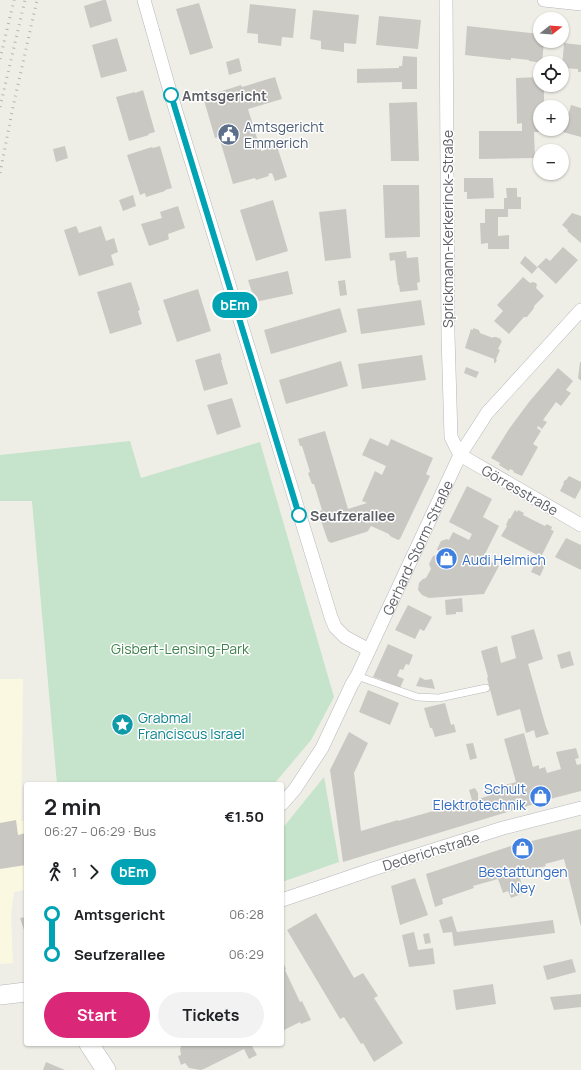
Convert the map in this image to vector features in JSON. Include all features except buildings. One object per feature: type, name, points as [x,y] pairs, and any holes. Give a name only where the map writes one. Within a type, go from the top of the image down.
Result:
[{"type":"street","points":[[144,0],[171,95],[331,617],[335,627],[345,637],[369,650]]},
{"type":"street","name":"Sprickmann-Kerkerinck-Straße","points":[[446,0],[448,335],[451,437],[460,455]]},
{"type":"street","points":[[544,0],[581,4]]},
{"type":"street","name":"Gerhard-Storm-Straße","points":[[284,802],[295,789],[322,748],[460,455],[487,413],[581,310]]},
{"type":"street","name":"Görresstraße","points":[[460,455],[581,525]]},
{"type":"street","name":"Dederichstraße","points":[[284,899],[373,869],[503,828],[581,808]]},
{"type":"street","points":[[0,995],[24,992]]},
{"type":"street","points":[[90,1046],[106,1070]]},
{"type":"lane","points":[[357,676],[417,697],[439,698],[486,688]]},
{"type":"shaded area","points":[[0,679],[23,679],[21,821],[24,821],[24,890],[14,892],[11,915],[13,963],[0,964]]},
{"type":"green space","name":"Gisbert-Lensing-Park","points":[[130,441],[141,478],[260,442],[334,697],[311,740],[276,782],[57,782],[32,501],[0,501],[0,455]]},
{"type":"green space","points":[[324,777],[339,862],[284,881],[284,827]]},
{"type":"railway","points":[[0,59],[14,0]]},
{"type":"railway","points":[[0,107],[25,0]]},
{"type":"railway","points":[[0,173],[37,0]]},
{"type":"bus line","name":"bEm","points":[[171,95],[299,515]]},
{"type":"place","name":"Amtsgericht","points":[[171,95]]},
{"type":"place","name":"Amtsgericht Emmerich","points":[[228,134]]},
{"type":"place","name":"Seufzerallee","points":[[299,515]]},
{"type":"place","name":"Audi Helmich","points":[[447,559]]},
{"type":"place","name":"Grabmal Franciscus Israel","points":[[123,725]]},
{"type":"place","name":"Schult Elektrotechnik","points":[[541,796]]},
{"type":"place","name":"Bestattungen Ney","points":[[523,849]]}]
